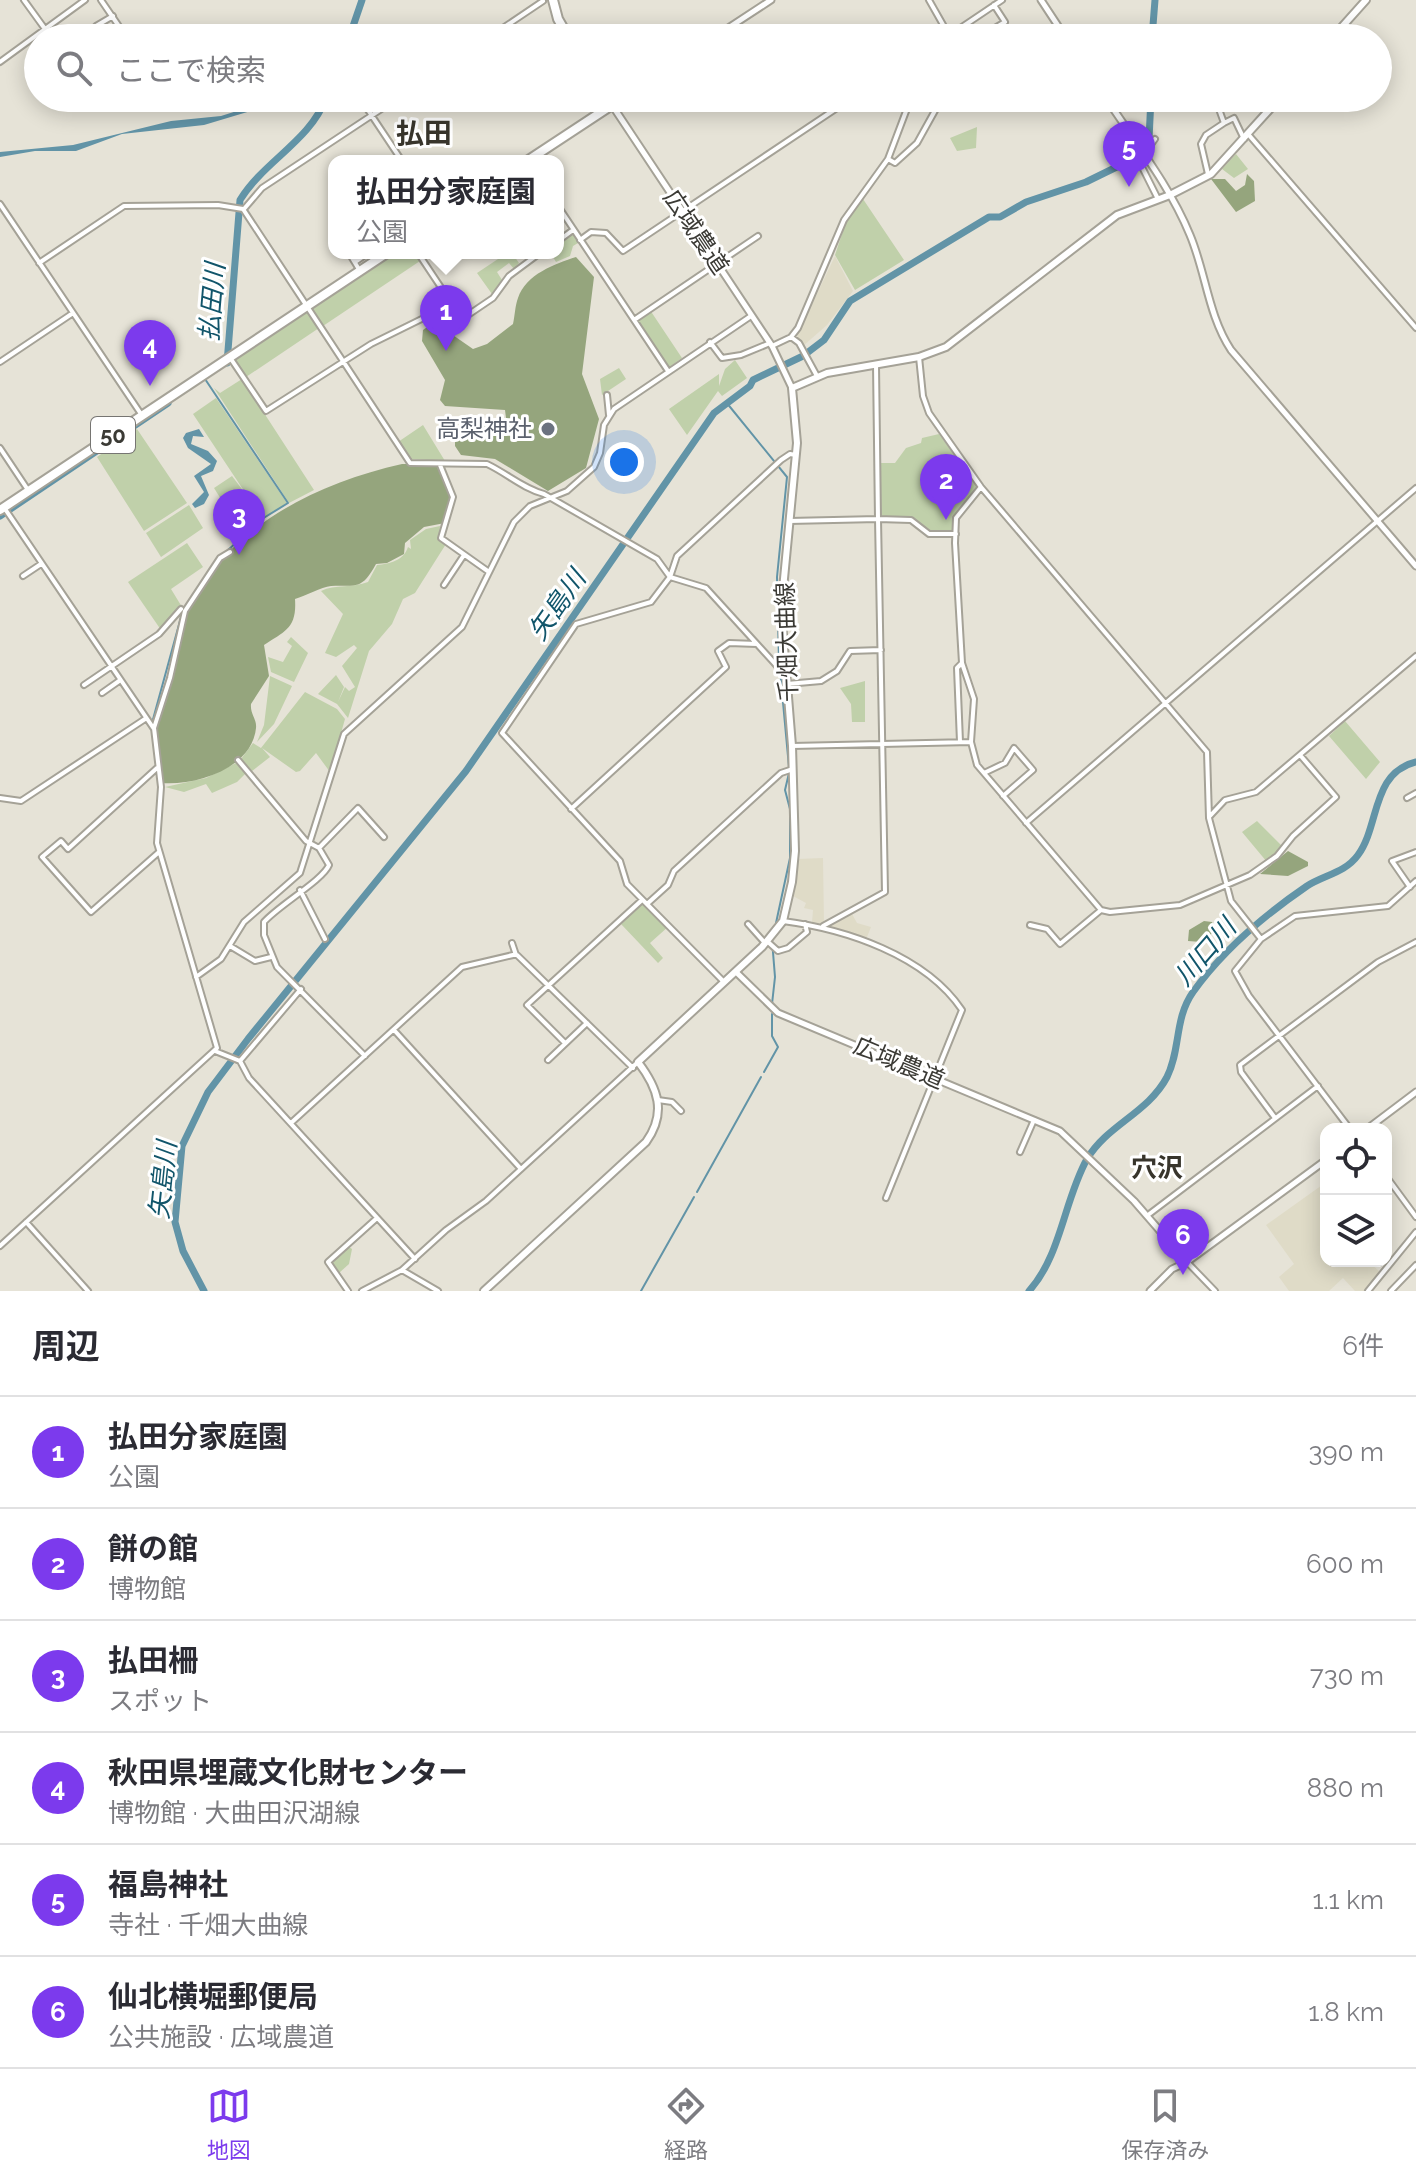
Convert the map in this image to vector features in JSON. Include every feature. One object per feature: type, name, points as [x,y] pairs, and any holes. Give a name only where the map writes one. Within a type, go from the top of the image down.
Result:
[{"type":"main road","points":[[1345,24],[1366,0]]},
{"type":"main road","points":[[554,4],[563,24]]},
{"type":"main road","points":[[536,155],[594,112]]},
{"type":"main road","points":[[792,388],[817,376],[919,357],[946,347],[1117,215],[1170,195],[1208,176],[1268,112]]},
{"type":"main road","name":"50","points":[[4,510],[378,259]]},
{"type":"main road","name":"千畑大曲線","points":[[635,1065],[769,944],[783,921],[795,851],[792,746],[781,610],[798,433],[792,388]]},
{"type":"main road","points":[[484,1291],[646,1142],[656,1125],[658,1100],[654,1084],[635,1065]]},
{"type":"street","points":[[24,0],[41,24]]},
{"type":"street","points":[[52,24],[85,0]]},
{"type":"street","points":[[101,0],[118,24]]},
{"type":"street","points":[[508,24],[543,0],[554,4]]},
{"type":"street","points":[[734,24],[771,0]]},
{"type":"street","points":[[929,0],[943,24]]},
{"type":"street","points":[[969,24],[1002,0]]},
{"type":"street","points":[[1041,0],[1057,24]]},
{"type":"street","points":[[994,5],[1005,22],[1002,24]]},
{"type":"street","points":[[99,24],[113,16]]},
{"type":"street","points":[[0,62],[24,44]]},
{"type":"street","points":[[370,112],[398,155]]},
{"type":"street","points":[[244,209],[262,188],[377,112]]},
{"type":"street","name":"広域農道","points":[[616,112],[781,360],[792,388]]},
{"type":"street","points":[[580,240],[591,232],[606,233],[623,251],[831,112]]},
{"type":"street","points":[[710,342],[722,358],[741,355],[791,337],[818,288],[844,220],[888,159],[906,112]]},
{"type":"street","points":[[888,159],[895,163],[917,143],[934,112]]},
{"type":"street","points":[[1115,112],[1170,195],[1197,254],[1222,337],[1416,566]]},
{"type":"street","points":[[1220,112],[1224,123]]},
{"type":"street","points":[[1208,176],[1201,144],[1206,135],[1234,118],[1246,136],[1416,328]]},
{"type":"street","points":[[1155,139],[1139,161],[1158,199]]},
{"type":"street","points":[[39,263],[124,206],[244,209],[410,463],[487,464],[526,490],[547,496],[659,561],[670,577],[706,588],[777,666],[786,666]]},
{"type":"street","points":[[1,208],[142,416]]},
{"type":"street","points":[[564,216],[668,371]]},
{"type":"street","points":[[564,237],[573,230]]},
{"type":"street","points":[[633,320],[758,236]]},
{"type":"street","points":[[353,259],[360,271]]},
{"type":"street","points":[[355,262],[359,259]]},
{"type":"street","points":[[422,259],[462,319],[493,298],[509,276],[532,259]]},
{"type":"street","points":[[229,358],[266,411],[371,344],[452,304]]},
{"type":"street","points":[[0,362],[73,313]]},
{"type":"street","points":[[609,415],[751,316]]},
{"type":"street","points":[[791,337],[799,343],[817,376]]},
{"type":"street","points":[[919,357],[923,396],[929,413],[981,487],[1207,752],[1209,818],[1231,901],[1242,920],[1258,937]]},
{"type":"street","points":[[823,926],[885,892],[876,365]]},
{"type":"street","points":[[196,977],[230,946],[244,922],[300,873],[344,734],[462,627],[514,522],[530,506],[547,496],[567,491],[594,467],[609,415],[607,395]]},
{"type":"street","points":[[0,448],[29,492]]},
{"type":"street","points":[[724,982],[627,884],[620,861],[502,733],[576,624],[649,604],[670,577],[677,556],[779,462],[790,454],[796,455]]},
{"type":"street","points":[[439,464],[453,497],[441,538],[489,572]]},
{"type":"street","points":[[981,487],[956,518],[962,663],[974,699],[971,742],[977,765],[1101,910],[1110,912],[1180,905],[1268,864],[1336,797],[1300,755]]},
{"type":"street","points":[[1026,823],[1416,488]]},
{"type":"street","points":[[4,510],[154,729]]},
{"type":"street","points":[[789,521],[911,520],[929,534],[956,534]]},
{"type":"street","points":[[0,1246],[215,1051],[217,1042],[159,852],[156,831],[161,787],[154,729],[185,611],[220,558],[230,552]]},
{"type":"street","points":[[444,585],[464,555]]},
{"type":"street","points":[[23,576],[42,564]]},
{"type":"street","points":[[84,685],[159,634],[181,609]]},
{"type":"street","points":[[571,809],[726,667],[718,651],[729,643],[757,644]]},
{"type":"street","points":[[787,684],[821,681],[837,671],[852,650],[881,650]]},
{"type":"street","points":[[1209,818],[1225,800],[1256,792],[1416,656]]},
{"type":"street","points":[[960,742],[957,668],[962,663]]},
{"type":"street","points":[[102,693],[119,681]]},
{"type":"street","points":[[0,798],[21,801],[145,719]]},
{"type":"street","points":[[792,746],[971,742]]},
{"type":"street","points":[[984,773],[1005,763],[1014,748],[1033,770],[1003,796]]},
{"type":"street","points":[[238,760],[310,843],[319,848],[327,861],[328,870],[264,922],[272,957],[365,1056]]},
{"type":"street","points":[[157,768],[68,849],[61,841],[42,857],[91,912],[159,852]]},
{"type":"street","points":[[565,1043],[527,1005],[644,902],[668,885],[674,871],[781,773],[793,769]]},
{"type":"street","points":[[1407,798],[1416,793]]},
{"type":"street","points":[[319,848],[358,808],[384,837]]},
{"type":"street","points":[[1410,887],[1392,861],[1416,852]]},
{"type":"street","points":[[1346,1123],[1235,971],[1258,937],[1278,925],[1304,914],[1388,906],[1416,881]]},
{"type":"street","points":[[300,890],[325,939]]},
{"type":"street","points":[[1030,925],[1047,929],[1060,944],[1101,910]]},
{"type":"street","points":[[783,921],[823,926],[914,964],[952,995],[962,1015],[886,1198]]},
{"type":"street","points":[[748,924],[769,944],[788,948],[807,932],[805,924]]},
{"type":"street","points":[[1275,1118],[1240,1068],[1378,962],[1416,942]]},
{"type":"street","points":[[362,1291],[402,1270],[521,1169],[635,1065],[516,955],[512,943]]},
{"type":"street","points":[[230,946],[255,961],[272,957]]},
{"type":"street","points":[[291,1123],[462,967],[516,955]]},
{"type":"street","name":"広域農道","points":[[736,972],[778,1013],[1060,1131],[1148,1215]]},
{"type":"street","points":[[240,1060],[301,989]]},
{"type":"street","points":[[548,1060],[587,1023]]},
{"type":"street","points":[[394,1030],[521,1169]]},
{"type":"street","points":[[215,1051],[240,1060],[249,1078],[415,1259]]},
{"type":"street","points":[[1215,1291],[1148,1215],[1318,1086]]},
{"type":"street","points":[[1375,1123],[1416,1092]]},
{"type":"street","points":[[658,1100],[672,1102],[681,1111]]},
{"type":"street","points":[[1020,1152],[1034,1120]]},
{"type":"street","points":[[1150,1291],[1172,1269],[1187,1262],[1320,1164]]},
{"type":"street","points":[[1392,1184],[1416,1217]]},
{"type":"street","points":[[348,1291],[328,1262],[377,1218]]},
{"type":"street","points":[[26,1222],[88,1291]]},
{"type":"street","points":[[1368,1291],[1416,1232]]},
{"type":"street","points":[[1391,1291],[1416,1265]]},
{"type":"street","points":[[402,1270],[438,1291]]},
{"type":"shaded area","points":[[835,256],[853,291],[827,325],[803,346],[797,336]]},
{"type":"shaded area","points":[[823,858],[824,924],[818,925],[812,923],[813,910],[804,908],[806,903],[793,896],[797,859]]},
{"type":"shaded area","points":[[852,914],[857,923],[871,927],[865,942],[828,927]]},
{"type":"shaded area","points":[[1320,1187],[1320,1267],[1375,1267],[1380,1272],[1365,1291],[1355,1291],[1343,1278],[1329,1291],[1289,1291],[1279,1277],[1294,1264],[1266,1225]]},
{"type":"green space","points":[[977,127],[976,148],[957,151],[950,138]]},
{"type":"green space","points":[[1236,154],[1248,169],[1234,178],[1222,169]]},
{"type":"green space","points":[[1247,174],[1254,181],[1255,201],[1236,212],[1211,179],[1225,179],[1236,191],[1245,185]]},
{"type":"green space","points":[[863,199],[904,260],[855,290],[835,255],[847,219]]},
{"type":"green space","points":[[572,233],[578,243],[573,246],[570,256],[564,259],[564,239]]},
{"type":"green space","points":[[576,257],[594,277],[582,374],[599,419],[586,468],[548,491],[495,459],[461,455],[455,446],[455,435],[466,424],[485,425],[506,418],[505,410],[445,406],[440,400],[445,380],[422,341],[423,330],[434,322],[473,349],[487,344],[513,324],[518,298],[527,282],[542,271]]},
{"type":"green space","points":[[386,259],[420,261],[323,326],[312,308]]},
{"type":"green space","points":[[498,259],[516,259],[519,263],[514,269],[509,263],[497,272],[502,280],[492,294],[477,273]]},
{"type":"green space","points":[[650,310],[682,358],[668,368],[635,320]]},
{"type":"green space","points":[[308,311],[319,328],[246,377],[234,360]]},
{"type":"green space","points":[[735,360],[747,378],[722,396],[718,391],[687,435],[669,409],[719,374],[719,386],[725,369]]},
{"type":"green space","points":[[619,368],[626,379],[602,395],[600,379]]},
{"type":"green space","points":[[242,379],[314,490],[289,503],[214,388],[220,393]]},
{"type":"green space","points":[[216,398],[287,503],[243,533],[230,513],[241,506],[229,512],[214,488],[232,476],[248,497],[193,414]]},
{"type":"green space","points":[[423,425],[445,461],[410,459],[398,442]]},
{"type":"green space","points":[[137,429],[187,503],[144,531],[97,457]]},
{"type":"green space","points":[[939,434],[979,489],[955,517],[954,531],[931,532],[912,518],[881,518],[880,463],[895,463],[906,448],[921,443],[922,438]]},
{"type":"green space","points":[[402,464],[439,464],[453,497],[445,523],[424,527],[405,543],[404,554],[387,563],[376,564],[362,582],[327,587],[295,599],[292,623],[264,645],[269,676],[251,704],[256,728],[244,754],[220,772],[205,778],[161,783],[155,740],[158,717],[183,617],[204,581],[226,555],[277,513],[337,484]]},
{"type":"green space","points":[[189,505],[203,528],[161,557],[146,533]]},
{"type":"green space","points":[[440,526],[439,538],[446,544],[415,593],[403,599],[392,624],[369,651],[348,718],[337,704],[318,694],[336,675],[344,687],[338,702],[345,687],[349,691],[355,687],[342,666],[357,648],[354,645],[336,657],[325,653],[343,614],[321,591],[368,582],[377,565],[400,558],[408,547],[411,549],[410,540],[426,529]]},
{"type":"green space","points":[[187,543],[203,567],[171,589],[182,607],[161,630],[128,582]]},
{"type":"green space","points":[[291,637],[308,653],[294,682],[271,672],[268,657],[283,662],[292,646],[287,642]]},
{"type":"green space","points":[[270,676],[292,686],[274,724],[257,742],[264,725]]},
{"type":"green space","points":[[865,681],[865,722],[852,722],[851,704],[840,688]]},
{"type":"green space","points":[[305,692],[337,709],[345,719],[330,772],[316,753],[296,772],[262,748],[270,757],[252,771],[241,759],[253,743],[261,748]]},
{"type":"green space","points":[[1345,721],[1380,762],[1366,779],[1329,736]]},
{"type":"green space","points":[[238,762],[247,772],[237,782],[212,793],[206,784],[184,792],[165,787],[206,778]]},
{"type":"green space","points":[[1257,821],[1282,846],[1267,862],[1242,832]]},
{"type":"green space","points":[[1288,851],[1308,862],[1308,866],[1288,876],[1260,874]]},
{"type":"green space","points":[[642,904],[669,926],[650,943],[663,958],[658,963],[621,924]]},
{"type":"green space","points":[[1204,921],[1212,922],[1215,931],[1201,942],[1188,941],[1189,930]]},
{"type":"green space","points":[[349,1247],[352,1249],[349,1264],[339,1273],[332,1262]]},
{"type":"water","points":[[247,112],[204,125],[122,134],[76,151],[35,151],[0,157],[0,152],[73,145],[171,121]]},
{"type":"water","points":[[199,429],[204,437],[193,436],[191,444],[208,451],[217,461],[213,471],[201,476],[209,495],[204,504],[195,508],[192,504],[204,492],[194,476],[211,464],[188,448],[183,438],[186,433]]},
{"type":"waterway","name":"払田川","points":[[354,24],[362,0]]},
{"type":"waterway","name":"矢島川","points":[[1153,24],[1155,0]]},
{"type":"waterway","name":"払田川","points":[[227,363],[240,200],[319,112]]},
{"type":"waterway","name":"矢島川","points":[[204,1291],[183,1251],[175,1222],[182,1146],[208,1092],[466,771],[714,413],[750,386],[753,380],[803,356],[824,340],[850,301],[989,217],[1000,217],[1026,202],[1086,182],[1135,158],[1149,139],[1150,112]]},
{"type":"waterway","points":[[205,379],[288,503],[262,519],[227,551]]},
{"type":"waterway","points":[[726,402],[787,477],[777,577],[779,662]]},
{"type":"waterway","name":"払田川","points":[[0,516],[168,403]]},
{"type":"waterway","points":[[152,723],[183,610]]},
{"type":"waterway","points":[[780,670],[789,767]]},
{"type":"waterway","name":"川口川","points":[[1029,1291],[1048,1261],[1087,1159],[1105,1137],[1149,1100],[1167,1077],[1183,1013],[1193,992],[1231,947],[1260,921],[1307,886],[1353,861],[1365,843],[1384,788],[1401,768],[1416,762]]},
{"type":"waterway","points":[[776,923],[790,858],[790,809],[785,790],[789,773]]},
{"type":"waterway","points":[[772,1004],[775,977],[772,940],[780,929]]},
{"type":"waterway","points":[[764,1072],[778,1047],[772,1036],[772,1014]]},
{"type":"waterway","points":[[697,1192],[761,1077]]},
{"type":"waterway","points":[[641,1291],[694,1197]]},
{"type":"place","name":"福島神社","points":[[1129,187]]},
{"type":"place","name":"払田分家庭園","points":[[446,351]]},
{"type":"place","name":"秋田県埋蔵文化財センター","points":[[150,386]]},
{"type":"place","name":"高梨神社","points":[[548,429]]},
{"type":"place","name":"餅の館","points":[[946,520]]},
{"type":"place","name":"払田柵","points":[[239,555]]},
{"type":"place","name":"仙北横堀郵便局","points":[[1183,1275]]},
{"type":"district","name":"払田","points":[[424,133]]},
{"type":"district","name":"穴沢","points":[[1157,1168]]}]
